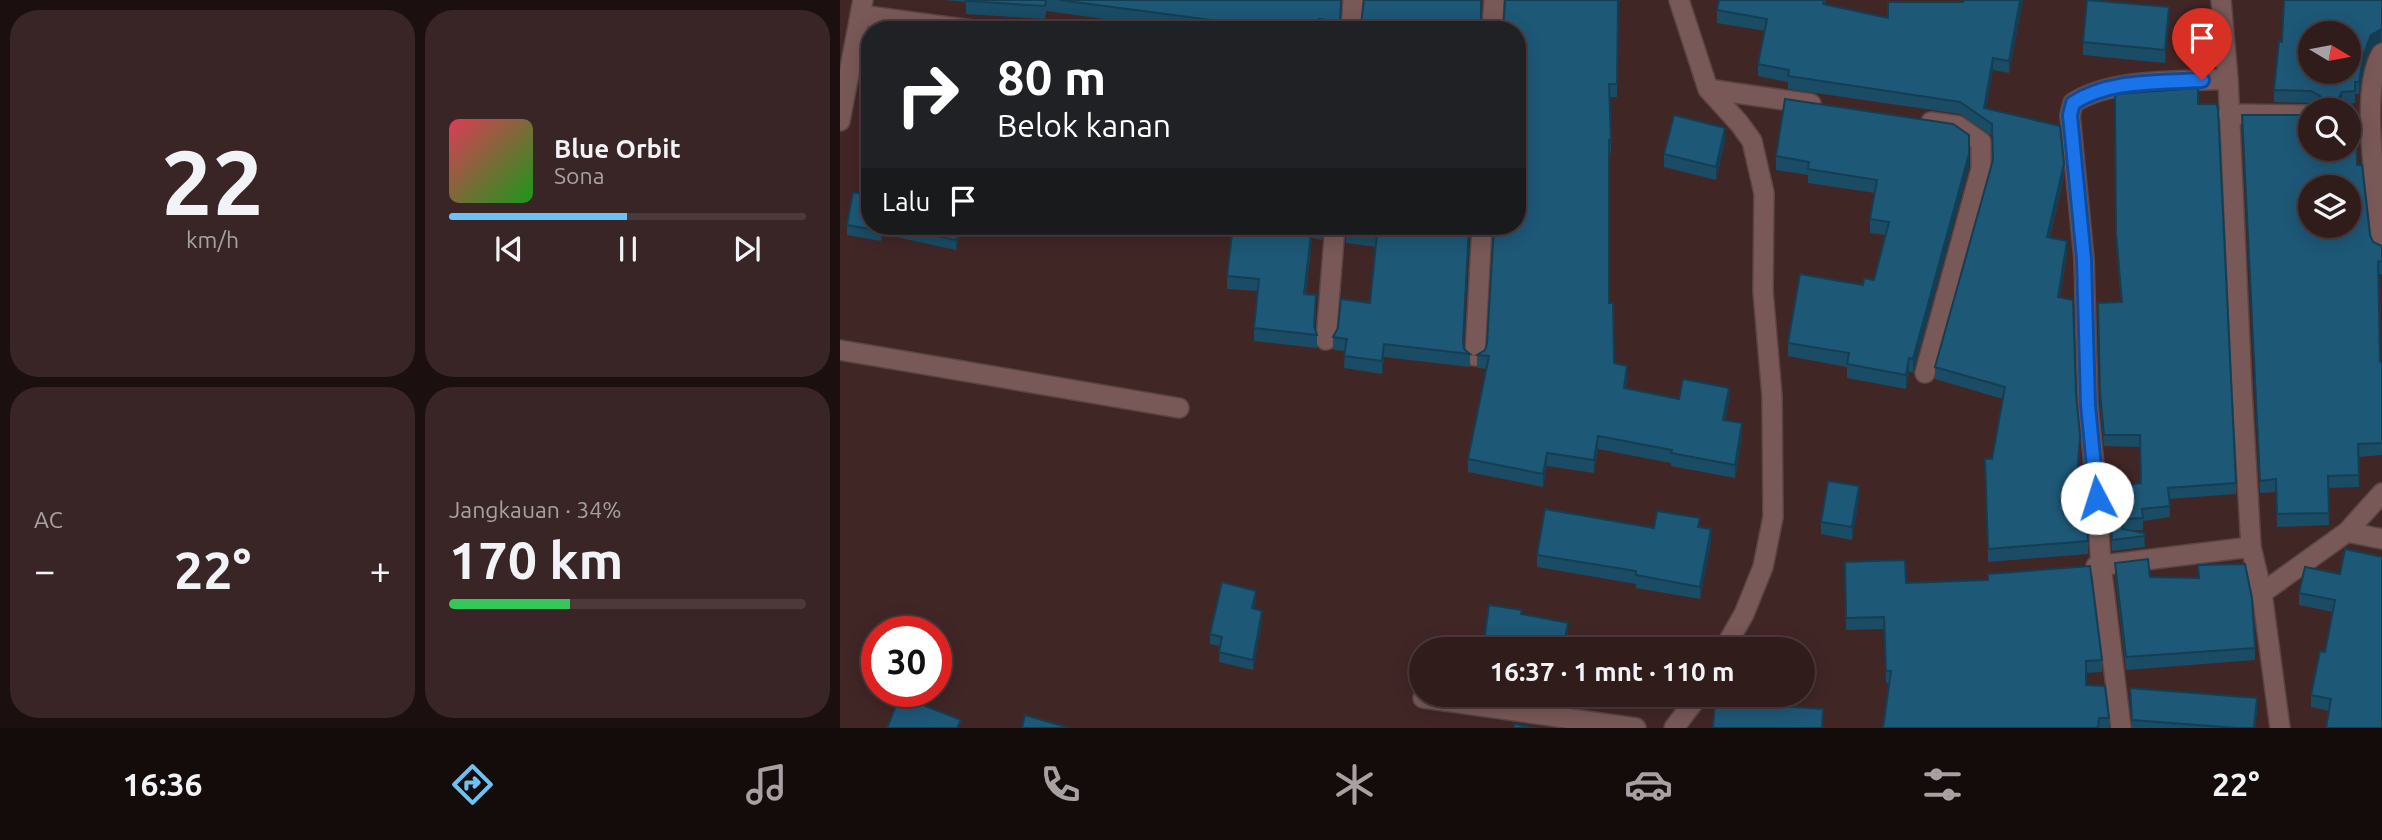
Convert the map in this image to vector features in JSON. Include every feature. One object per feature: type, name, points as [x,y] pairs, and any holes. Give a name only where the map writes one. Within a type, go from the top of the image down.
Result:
[{"type":"street","points":[[1352,21],[1353,0]]},
{"type":"street","points":[[1493,21],[1494,0]]},
{"type":"street","points":[[1679,0],[1708,89],[1752,141],[1764,193],[1763,291],[1772,396],[1773,517],[1763,567],[1744,614],[1731,637]]},
{"type":"street","points":[[2221,0],[2228,79],[2251,547],[2262,593],[2280,728]]},
{"type":"street","points":[[840,121],[862,8],[927,21]]},
{"type":"street","points":[[2382,53],[2376,62],[2369,116],[2382,246]]},
{"type":"street","points":[[2121,728],[2101,565],[2088,405],[2084,259],[2070,115],[2073,103],[2087,94],[2111,86],[2228,79]]},
{"type":"street","points":[[1708,89],[1826,107]]},
{"type":"street","points":[[2228,114],[2298,115]]},
{"type":"street","points":[[2361,116],[2369,116]]},
{"type":"street","points":[[1918,120],[1958,126],[1981,142],[1981,169],[1924,373]]},
{"type":"street","points":[[1326,340],[1334,235]]},
{"type":"street","points":[[1475,356],[1482,235]]},
{"type":"street","points":[[840,350],[1179,408]]},
{"type":"street","points":[[2262,593],[2347,531],[2382,493]]},
{"type":"street","points":[[2347,531],[2382,539]]},
{"type":"street","points":[[2076,567],[2251,547]]},
{"type":"street","points":[[1487,707],[1636,728]]},
{"type":"street","points":[[1674,728],[1690,707]]},
{"type":"building","points":[[967,0],[1046,0],[1045,6]]},
{"type":"building","points":[[1059,0],[1341,0],[1340,21],[1212,20]]},
{"type":"building","points":[[1364,0],[1481,0],[1481,21],[1361,21]]},
{"type":"building","points":[[1505,0],[1618,0],[1617,84],[1609,84],[1609,303],[1613,303],[1614,363],[1627,366],[1624,388],[1679,399],[1683,379],[1729,388],[1723,420],[1742,423],[1735,465],[1598,436],[1594,460],[1547,453],[1543,474],[1468,459],[1489,356],[1477,355],[1485,350],[1493,235],[1526,235],[1526,21],[1503,21]]},
{"type":"building","points":[[1719,0],[1824,0],[1823,4],[1888,18],[1888,2],[2020,0],[2009,61],[1993,58],[1984,108],[2060,126],[2064,164],[2047,237],[2067,241],[2058,297],[2073,300],[2080,436],[2076,489],[2084,489],[2088,541],[1988,549],[1985,459],[1992,459],[2005,387],[1935,367],[1993,160],[1992,124],[1960,102],[1788,76],[1789,70],[1758,64],[1767,19],[1717,10]]},
{"type":"building","points":[[2087,0],[2169,7],[2165,50],[2083,42]]},
{"type":"building","points":[[2284,0],[2382,0],[2382,29],[2371,35],[2361,70],[2361,21],[2298,21],[2298,84],[2355,84],[2355,91],[2342,92],[2338,98],[2321,98],[2311,91],[2274,90],[2279,41],[2282,42]]},
{"type":"building","points":[[2198,88],[2198,104],[2216,104],[2218,109],[2236,483],[2168,488],[2170,506],[2142,509],[2143,518],[2123,519],[2122,529],[2144,533],[2145,536],[2112,540],[2109,487],[2141,483],[2140,435],[2104,435],[2100,393],[2098,303],[2122,302],[2116,233],[2115,94]]},
{"type":"building","points":[[1785,99],[1953,124],[1969,135],[1969,154],[1913,359],[1909,358],[1906,375],[1847,364],[1849,353],[1788,343],[1800,274],[1863,285],[1864,278],[1874,280],[1889,222],[1870,219],[1877,180],[1808,169],[1809,162],[1776,156]]},
{"type":"building","points":[[1674,115],[1725,128],[1716,167],[1664,154]]},
{"type":"building","points":[[2242,115],[2298,115],[2298,161],[2357,161],[2357,165],[2362,165],[2370,235],[2373,242],[2382,246],[2382,262],[2378,261],[2382,443],[2358,444],[2359,475],[2328,476],[2329,513],[2277,514],[2276,479],[2260,481]]},
{"type":"building","points":[[861,190],[861,227],[847,225],[853,192],[860,194]]},
{"type":"building","points":[[933,235],[957,235],[956,240]]},
{"type":"building","points":[[1232,235],[1311,235],[1304,294],[1316,295],[1314,326],[1317,335],[1254,328],[1259,279],[1227,276]]},
{"type":"building","points":[[1377,235],[1469,235],[1463,342],[1464,349],[1470,354],[1384,344],[1382,361],[1344,356],[1347,339],[1333,337],[1338,328],[1341,299],[1370,303]]},
{"type":"building","points":[[1828,481],[1859,486],[1852,527],[1821,522]]},
{"type":"building","points":[[1545,509],[1654,528],[1657,511],[1700,518],[1698,527],[1711,529],[1700,587],[1636,575],[1636,571],[1537,555]]},
{"type":"building","points":[[2345,549],[2382,557],[2382,728],[2326,728],[2331,699],[2311,695],[2320,651],[2325,652],[2335,600],[2299,593],[2305,567],[2340,574]]},
{"type":"building","points":[[2148,559],[2150,577],[2199,578],[2198,565],[2245,564],[2252,599],[2255,648],[2126,657],[2115,563]]},
{"type":"building","points":[[1905,560],[1906,583],[1988,580],[1988,574],[2090,566],[2102,660],[2086,661],[2086,685],[2105,686],[2109,718],[2099,718],[2098,728],[1883,728],[1891,671],[1886,671],[1884,617],[1846,618],[1845,562]]},
{"type":"building","points":[[1222,582],[1256,591],[1252,608],[1262,611],[1253,660],[1219,652],[1222,637],[1210,634]]},
{"type":"building","points":[[1489,605],[1522,610],[1521,614],[1568,623],[1565,637],[1485,637]]},
{"type":"building","points":[[2130,688],[2257,698],[2254,728],[2132,720]]},
{"type":"building","points":[[896,707],[928,707],[961,720],[957,728],[887,728]]},
{"type":"building","points":[[1715,707],[1823,709],[1822,728],[1713,728]]},
{"type":"building","points":[[1025,715],[1069,728],[1022,728]]},
{"type":"building","points":[[1514,724],[1535,728],[1514,728]]},
{"type":"route","points":[[2097,498],[2088,405],[2084,259],[2070,115],[2073,103],[2087,94],[2111,86],[2202,80]]}]
